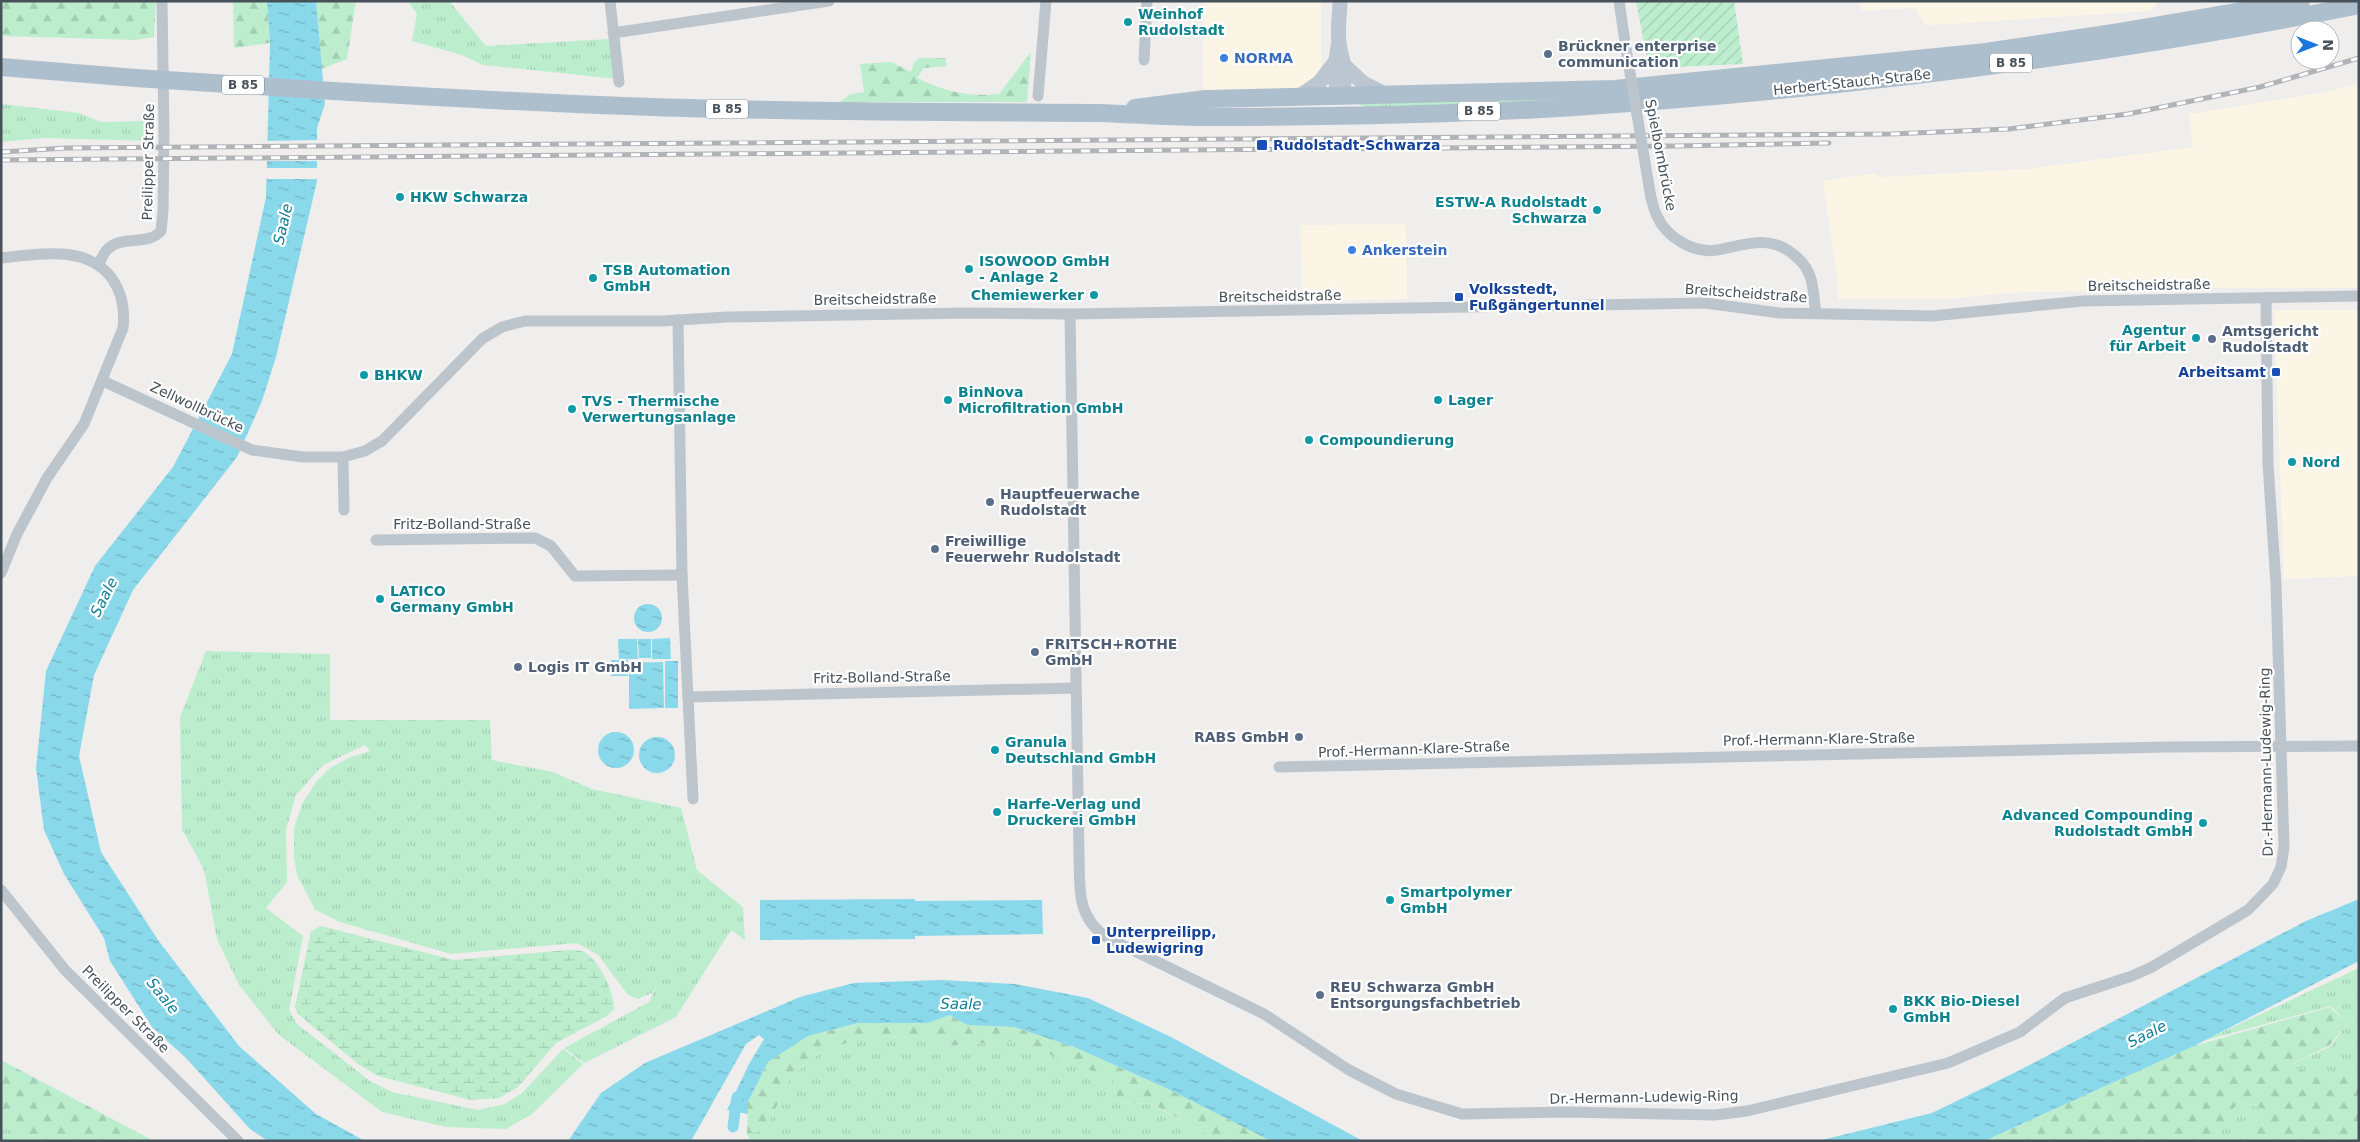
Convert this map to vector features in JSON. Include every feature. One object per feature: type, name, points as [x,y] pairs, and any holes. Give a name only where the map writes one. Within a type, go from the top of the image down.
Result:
[{"type":"main road","name":"Herbert-Stauch-Straße","points":[[1339,96],[1569,92],[1773,74],[1986,52],[2120,32],[2301,1]]},
{"type":"main road","name":"Herbert-Stauch-Straße","points":[[1340,115],[1571,107],[1775,90],[2046,58],[2259,25],[2359,6]]},
{"type":"main road","name":"B 85","points":[[1,67],[349,92],[648,107],[952,114],[1105,113],[1200,117],[1340,115]]},
{"type":"main road","points":[[1339,96],[1340,115]]},
{"type":"main road","name":"B 85","points":[[1105,113],[1148,105],[1206,99],[1339,96]]},
{"type":"street","name":"Preilipper Straße","points":[[98,265],[107,250],[114,245],[150,240],[161,230],[164,134],[162,1]]},
{"type":"street","points":[[610,1],[619,82]]},
{"type":"street","points":[[1038,96],[1046,1]]},
{"type":"street","points":[[1144,60],[1147,1]]},
{"type":"street","points":[[1339,96],[1346,82],[1340,64],[1338,42],[1340,1]]},
{"type":"street","name":"Spielbornbrücke","points":[[1619,1],[1651,198],[1657,217],[1665,229],[1678,241],[1692,248],[1716,250],[1750,242],[1768,242],[1785,247],[1801,260],[1811,278],[1816,313]]},
{"type":"street","points":[[613,33],[822,2]]},
{"type":"street","points":[[1340,64],[1364,83],[1386,94]]},
{"type":"street","points":[[1300,96],[1320,82],[1340,64]]},
{"type":"street","points":[[1,258],[62,254],[79,256],[98,265],[116,286],[125,314],[123,328],[84,424],[47,478],[17,534],[1,573]]},
{"type":"street","name":"Breitscheidstraße","points":[[252,450],[303,457],[344,457],[365,451],[382,441],[482,340],[502,327],[525,321],[678,320],[728,316],[967,313],[1070,314],[1705,303],[1780,312],[1932,316],[2083,301],[2359,296]]},
{"type":"street","name":"Dr.-Hermann-Ludewig-Ring","points":[[1070,314],[1080,893],[1082,908],[1088,921],[1106,937],[1264,1014],[1349,1070],[1396,1094],[1462,1114],[1502,1115],[1567,1112],[1714,1115],[1747,1111],[1948,1063],[2020,1032],[2064,998],[2132,976],[2224,926],[2248,910],[2273,884],[2281,867],[2284,847],[2282,746],[2268,464],[2266,298]]},
{"type":"street","points":[[678,320],[682,575],[693,799]]},
{"type":"street","name":"Zellwollbrücke","points":[[103,381],[252,450]]},
{"type":"street","points":[[344,457],[344,510]]},
{"type":"street","name":"Fritz-Bolland-Straße","points":[[376,540],[535,538],[552,546],[575,576],[682,575]]},
{"type":"street","name":"Fritz-Bolland-Straße","points":[[688,697],[1076,688]]},
{"type":"street","name":"Prof.-Hermann-Klare-Straße","points":[[1279,767],[1644,758],[2359,746]]},
{"type":"street","name":"Preilipper Straße","points":[[1,890],[65,970],[238,1141]]},
{"type":"shaded area","points":[[1204,1],[1321,1],[1321,66],[1311,81],[1295,89],[1203,91]]},
{"type":"shaded area","points":[[1860,1],[2159,1],[2151,11],[1932,25],[1924,23],[1915,8],[1861,11]]},
{"type":"shaded area","points":[[2359,83],[2359,288],[2195,288],[2005,293],[1951,299],[1838,299],[1838,285],[1823,181],[1876,173],[1878,177],[2027,169],[2193,147],[2189,114],[2321,93]]},
{"type":"shaded area","points":[[1406,224],[1407,299],[1302,301],[1300,225]]},
{"type":"shaded area","points":[[2274,310],[2359,310],[2359,576],[2284,579]]},
{"type":"green space","points":[[1,1],[156,1],[154,37],[135,40],[1,36]]},
{"type":"green space","points":[[233,1],[267,1],[270,43],[234,48]]},
{"type":"green space","points":[[316,1],[356,1],[347,59],[321,69]]},
{"type":"green space","points":[[408,1],[449,1],[486,46],[609,39],[617,79],[483,65],[462,55],[412,41],[417,14]]},
{"type":"green space","points":[[1636,1],[1734,1],[1743,64],[1649,68]]},
{"type":"green space","points":[[1031,52],[1027,102],[840,102],[851,94],[864,92],[860,64],[891,62],[911,72],[914,62],[920,58],[945,58],[947,66],[924,68],[917,78],[938,87],[966,94],[999,94]]},
{"type":"green space","points":[[1564,98],[1564,100],[1369,108],[1356,103]]},
{"type":"green space","points":[[1,104],[79,113],[101,122],[152,121],[153,141],[43,138],[1,142]]},
{"type":"green space","points":[[206,651],[330,654],[330,720],[490,720],[492,760],[553,772],[592,789],[681,808],[697,870],[743,907],[745,940],[731,930],[676,1017],[584,1063],[564,1048],[649,1002],[657,985],[652,993],[638,999],[628,995],[598,955],[577,943],[451,954],[340,922],[315,910],[297,875],[294,857],[294,828],[302,804],[316,782],[330,768],[348,758],[370,751],[365,745],[323,765],[296,795],[286,830],[287,882],[266,908],[303,936],[289,1010],[297,1024],[370,1081],[392,1092],[478,1110],[505,1104],[522,1093],[563,1049],[583,1064],[532,1114],[506,1129],[446,1127],[382,1112],[279,1035],[239,985],[217,939],[204,870],[182,829],[180,717]]},
{"type":"green space","points":[[321,926],[454,960],[568,950],[582,951],[590,956],[605,978],[612,995],[614,1009],[607,1016],[556,1043],[518,1087],[499,1098],[471,1100],[378,1076],[358,1064],[298,1014],[295,1007],[311,931]]},
{"type":"green space","points":[[2359,968],[2359,1077],[2285,1068],[2331,1046],[2347,1023],[2331,1006],[2203,1041]]},
{"type":"green space","points":[[2330,1007],[2347,1023],[2330,1045],[2285,1068],[2359,1077],[2359,1141],[2244,1141],[2264,1109],[2239,1101],[2211,1141],[1984,1141],[2194,1046]]},
{"type":"green space","points":[[950,1015],[967,1025],[1014,1027],[1074,1047],[1164,1087],[1271,1141],[1220,1141],[1152,1104],[1118,1102],[1113,1079],[1014,1041],[945,1046],[919,1036],[861,1037],[819,1054],[792,1075],[765,1130],[747,1134],[748,1102],[768,1062],[793,1044],[808,1036],[858,1023],[928,1023]]},
{"type":"green space","points":[[919,1036],[945,1046],[1014,1041],[1113,1079],[1118,1102],[1151,1104],[1220,1141],[751,1141],[747,1134],[765,1130],[792,1075],[819,1054],[861,1037]]},
{"type":"green space","points":[[1,1060],[154,1141],[28,1141],[1,1118]]},
{"type":"green space","points":[[2239,1101],[2264,1109],[2244,1141],[2211,1141]]},
{"type":"green space","points":[[1,1118],[28,1141],[1,1141]]},
{"type":"water","name":"Saale","points":[[267,1],[316,1],[325,104],[317,128],[317,181],[276,357],[262,401],[237,457],[133,590],[94,675],[79,756],[101,852],[158,940],[239,1046],[316,1114],[365,1141],[268,1141],[250,1129],[186,1058],[152,1027],[110,961],[104,938],[64,874],[44,830],[36,768],[46,671],[95,566],[173,467],[232,354],[266,197],[270,43]]},
{"type":"water","points":[[648,604],[658,608],[662,618],[658,628],[648,632],[638,628],[634,618],[638,608]]},
{"type":"water","points":[[670,638],[671,659],[652,659],[652,639]]},
{"type":"water","points":[[618,639],[637,639],[638,659],[624,659],[628,660],[628,676],[611,676],[611,660],[619,660]]},
{"type":"water","points":[[638,639],[651,639],[651,658],[639,658]]},
{"type":"water","points":[[665,661],[678,661],[678,708],[665,708]]},
{"type":"water","points":[[663,662],[664,708],[629,709],[629,663]]},
{"type":"water","points":[[616,732],[628,738],[634,750],[628,762],[616,768],[604,762],[598,750],[604,738]]},
{"type":"water","points":[[657,737],[669,743],[675,755],[669,767],[657,773],[645,767],[639,755],[645,743]]},
{"type":"water","points":[[915,899],[915,901],[1042,900],[1043,934],[915,936],[915,939],[760,940],[760,900]]},
{"type":"water","name":"Saale","points":[[2359,899],[2359,961],[2194,1046],[1984,1141],[1818,1141],[1932,1113],[2016,1072],[2306,921]]},
{"type":"water","name":"Saale","points":[[941,980],[1015,984],[1088,998],[1171,1037],[1363,1141],[1271,1141],[1164,1087],[1074,1047],[1014,1027],[967,1025],[950,1015],[928,1023],[858,1023],[808,1036],[768,1062],[748,1102],[748,1114],[727,1110],[749,1064],[764,1039],[759,1035],[746,1044],[691,1141],[568,1141],[601,1093],[645,1063],[800,997],[854,983]]},
{"type":"pier","points":[[320,140],[320,161],[264,161],[265,141]]},
{"type":"pier","points":[[264,168],[320,168],[320,179],[264,179]]},
{"type":"waterway","points":[[733,1127],[737,1097]]},
{"type":"railway","points":[[1,152],[66,148],[1891,134],[2009,129],[2128,114],[2260,87],[2359,58]]},
{"type":"railway","points":[[1,160],[1674,146],[1829,143]]},
{"type":"place","name":"Weinhof Rudolstadt","points":[[1128,22]]},
{"type":"place","name":"Brückner enterprise communication","points":[[1548,54]]},
{"type":"place","name":"NORMA","points":[[1224,58]]},
{"type":"place","name":"Rudolstadt-Schwarza","points":[[1262,145]]},
{"type":"place","name":"HKW Schwarza","points":[[400,197]]},
{"type":"place","name":"ESTW-A Rudolstadt Schwarza","points":[[1597,210]]},
{"type":"place","name":"Ankerstein","points":[[1352,250]]},
{"type":"place","name":"ISOWOOD GmbH - Anlage 2","points":[[969,269]]},
{"type":"place","name":"TSB Automation GmbH","points":[[593,278]]},
{"type":"place","name":"Chemiewerker","points":[[1094,295]]},
{"type":"place","name":"Volksstedt, Fußgängertunnel","points":[[1459,297]]},
{"type":"place","name":"Agentur für Arbeit","points":[[2196,338]]},
{"type":"place","name":"Amtsgericht Rudolstadt","points":[[2212,339]]},
{"type":"place","name":"Arbeitsamt","points":[[2276,372]]},
{"type":"place","name":"BHKW","points":[[364,375]]},
{"type":"place","name":"BinNova Microfiltration GmbH","points":[[948,400]]},
{"type":"place","name":"Lager","points":[[1438,400]]},
{"type":"place","name":"TVS - Thermische Verwertungsanlage","points":[[572,409]]},
{"type":"place","name":"Compoundierung","points":[[1309,440]]},
{"type":"place","name":"Nord","points":[[2292,462]]},
{"type":"place","name":"Hauptfeuerwache Rudolstadt","points":[[990,502]]},
{"type":"place","name":"Freiwillige Feuerwehr Rudolstadt","points":[[935,549]]},
{"type":"place","name":"LATICO Germany GmbH","points":[[380,599]]},
{"type":"place","name":"FRITSCH+ROTHE GmbH","points":[[1035,652]]},
{"type":"place","name":"Logis IT GmbH","points":[[518,667]]},
{"type":"place","name":"RABS GmbH","points":[[1299,737]]},
{"type":"place","name":"Granula Deutschland GmbH","points":[[995,750]]},
{"type":"place","name":"Harfe-Verlag und Druckerei GmbH","points":[[997,812]]},
{"type":"place","name":"Advanced Compounding Rudolstadt GmbH","points":[[2203,823]]},
{"type":"place","name":"Smartpolymer GmbH","points":[[1390,900]]},
{"type":"place","name":"Unterpreilipp, Ludewigring","points":[[1096,940]]},
{"type":"place","name":"REU Schwarza GmbH Entsorgungsfachbetrieb","points":[[1320,995]]},
{"type":"place","name":"BKK Bio-Diesel GmbH","points":[[1893,1009]]}]
